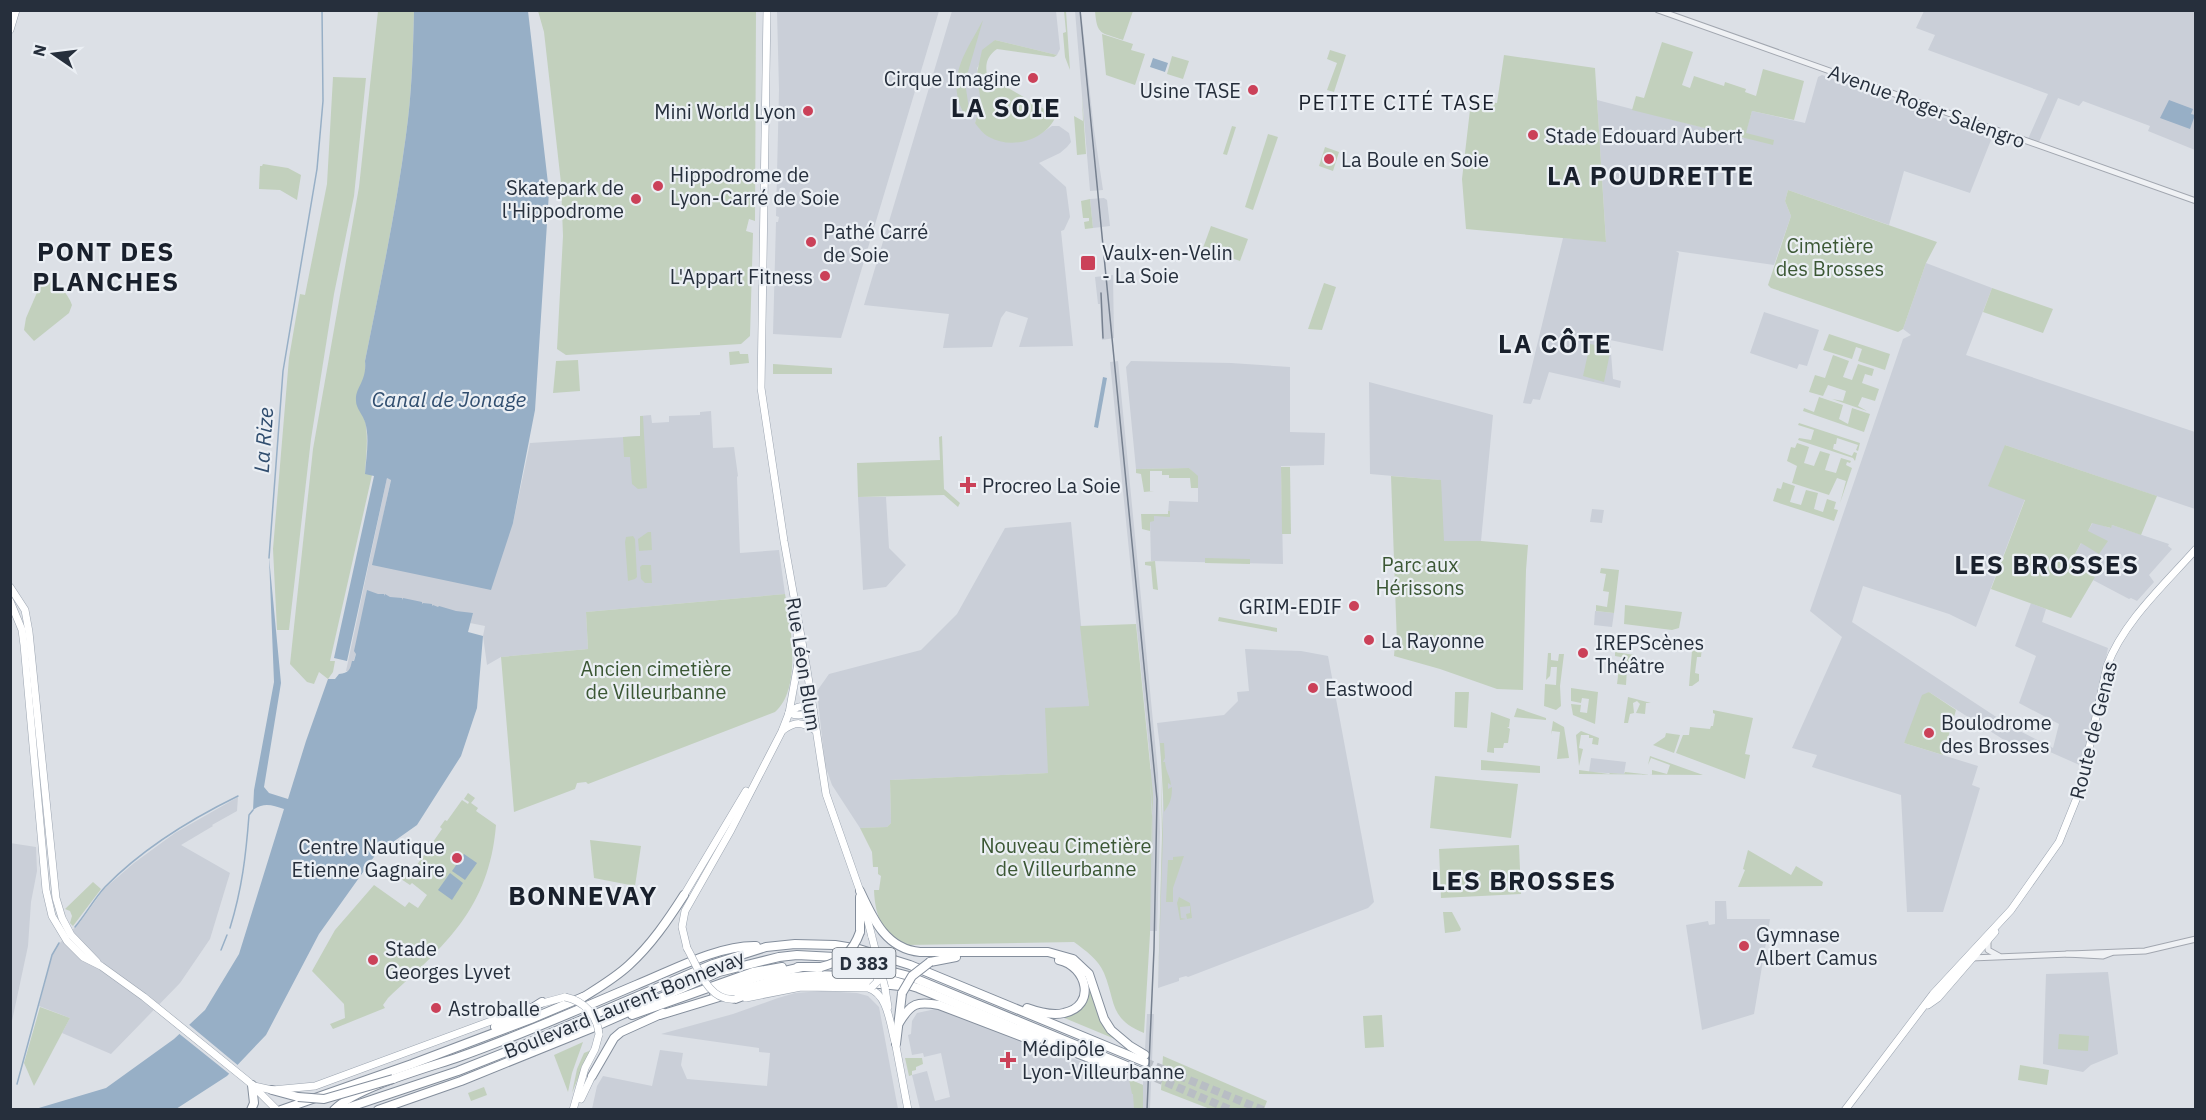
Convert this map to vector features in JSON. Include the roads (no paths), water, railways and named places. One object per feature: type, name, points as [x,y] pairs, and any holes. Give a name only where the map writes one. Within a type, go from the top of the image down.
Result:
[{"type":"highway","points":[[596,1031],[753,972],[773,967],[821,967],[839,961],[847,956],[860,932],[860,891]]},
{"type":"highway","name":"Boulevard Laurent Bonnevay","points":[[340,1110],[458,1071],[696,971],[766,947],[813,944],[859,950],[910,965],[1145,1059],[1111,1030],[1104,1019],[1089,974],[1073,959],[1048,952],[920,952],[903,949],[895,945],[874,921],[860,891]]},
{"type":"highway","points":[[522,1033],[607,983],[629,965],[659,933],[684,895]]},
{"type":"highway","points":[[272,1090],[298,1096],[324,1098],[393,1079],[522,1033],[698,959],[753,946],[766,947]]},
{"type":"highway","name":"Boulevard Laurent Bonnevay","points":[[378,1110],[596,1031],[719,972],[779,957],[805,955],[836,957],[909,976],[1144,1073]]},
{"type":"highway","points":[[896,1044],[902,993],[912,976],[930,962],[952,957],[1047,957],[1065,961],[1077,969],[1085,986],[1078,1007],[1064,1013],[1048,1013],[1006,1004]]},
{"type":"highway","points":[[592,1076],[614,1038],[621,1032],[758,976],[802,967]]},
{"type":"highway","points":[[660,1015],[764,983],[795,976],[873,977],[918,988],[1115,1068],[1130,1069]]},
{"type":"highway","points":[[735,999],[767,987],[801,982],[872,983],[918,988]]},
{"type":"highway","points":[[277,1108],[293,1105],[412,1064],[531,1020],[583,997]]},
{"type":"highway","points":[[293,1105],[343,1083],[515,1019],[543,1002]]},
{"type":"highway","points":[[899,1023],[913,1006],[923,1002],[939,1005],[1050,1047],[1061,1047]]},
{"type":"highway","points":[[334,1110],[341,1102],[393,1079]]},
{"type":"highway","points":[[249,1082],[254,1102],[251,1110]]},
{"type":"main road","points":[[10,30],[16,10]]},
{"type":"main road","name":"Rue Léon Blum","points":[[767,10],[760,354],[764,414],[826,794],[860,891],[872,937],[885,988],[908,1110]]},
{"type":"main road","name":"Route de Genas","points":[[1845,1110],[1934,994],[1970,957],[2002,919],[2059,842],[2084,774],[2107,666],[2112,653],[2127,630],[2196,549]]},
{"type":"main road","points":[[10,587],[26,610],[56,898],[67,935]]},
{"type":"main road","points":[[10,601],[22,630],[48,902],[52,916],[67,935],[101,966],[249,1082],[277,1108]]},
{"type":"main road","points":[[795,608],[798,663],[789,712],[782,731],[731,830],[685,911],[682,927],[687,948],[715,994],[724,999],[801,987],[870,988],[877,982],[879,968]]},
{"type":"main road","points":[[789,712],[799,706],[807,706],[813,710]]},
{"type":"main road","points":[[782,731],[800,722],[815,730]]},
{"type":"main road","points":[[684,895],[741,799],[758,775]]},
{"type":"main road","points":[[37,787],[41,793],[43,815],[47,818]]},
{"type":"main road","name":"Route de Genas","points":[[1970,957],[1988,941],[2002,919]]},
{"type":"main road","name":"Rue Léon Blum","points":[[870,988],[882,999],[896,1044]]},
{"type":"main road","points":[[249,1082],[272,1090],[315,1086],[543,1002],[565,997],[576,1000],[589,1010],[595,1019],[596,1031],[595,1049],[585,1068],[574,1110]]},
{"type":"main road","points":[[574,1110],[592,1076]]},
{"type":"street","name":"Avenue Roger Salengro","points":[[1658,10],[2196,201]]},
{"type":"street","points":[[1970,957],[2065,954],[2103,956],[2112,953],[2151,950],[2196,939]]},
{"type":"street","points":[[1988,941],[1988,950],[2000,957]]},
{"type":"water","name":"Canal de Jonage","points":[[414,11],[528,11],[549,192],[535,410],[513,523],[491,590],[372,565],[391,480],[387,478],[347,661],[334,658],[374,476],[365,474],[367,435],[365,422],[356,404],[356,396],[364,374],[402,163],[411,88]]},
{"type":"water","points":[[1153,58],[1168,63],[1165,72],[1150,67]]},
{"type":"water","points":[[2169,100],[2193,109],[2191,114],[2195,115],[2190,129],[2160,118]]},
{"type":"water","points":[[1103,377],[1107,378],[1098,428],[1094,427]]},
{"type":"water","points":[[269,557],[281,683],[264,787],[269,793],[288,799],[328,679],[335,679],[339,674],[347,672],[354,661],[356,654],[354,651],[367,590],[384,594],[384,596],[385,594],[402,598],[402,600],[403,598],[422,602],[422,604],[473,613],[468,632],[483,636],[477,708],[461,756],[417,825],[376,854],[319,934],[266,1035],[227,1076],[176,1109],[32,1110],[106,1088],[174,1039],[205,1010],[239,954],[284,809],[264,805],[253,810],[254,790],[274,682]]},
{"type":"water","points":[[464,854],[477,863],[465,880],[452,871]]},
{"type":"water","points":[[450,873],[463,883],[452,900],[438,890]]},
{"type":"waterway","name":"La Rize","points":[[269,558],[283,371],[317,169],[323,101],[322,10]]},
{"type":"waterway","points":[[75,927],[105,887],[135,860],[185,825],[238,796]]},
{"type":"waterway","points":[[230,928],[243,872],[249,815],[253,810]]},
{"type":"waterway","points":[[221,950],[227,935]]},
{"type":"waterway","points":[[17,1084],[52,955],[59,943]]},
{"type":"tunnel","points":[[1145,1062],[1263,1110]]},
{"type":"tunnel","points":[[1144,1073],[1231,1110]]},
{"type":"tram line","points":[[1080,10],[1157,799],[1154,949],[1147,1110]]},
{"type":"tram line","points":[[1101,293],[1103,338]]},
{"type":"place","name":"Cirque Imagine","points":[[1033,78]]},
{"type":"place","name":"Usine TASE","points":[[1253,90]]},
{"type":"place","name":"Mini World Lyon","points":[[808,111]]},
{"type":"place","name":"Stade Edouard Aubert","points":[[1533,135]]},
{"type":"place","name":"La Boule en Soie","points":[[1329,159]]},
{"type":"place","name":"Hippodrome de Lyon-Carré de Soie","points":[[658,186]]},
{"type":"place","name":"Skatepark de l'Hippodrome","points":[[636,199]]},
{"type":"place","name":"Pathé Carré de Soie","points":[[811,242]]},
{"type":"place","name":"Vaulx-en-Velin - La Soie","points":[[1088,263]]},
{"type":"place","name":"L'Appart Fitness","points":[[825,276]]},
{"type":"place","name":"Procreo La Soie","points":[[968,485]]},
{"type":"place","name":"GRIM-EDIF","points":[[1354,606]]},
{"type":"place","name":"La Rayonne","points":[[1369,640]]},
{"type":"place","name":"IREPScènes Théâtre","points":[[1583,653]]},
{"type":"place","name":"Eastwood","points":[[1313,688]]},
{"type":"place","name":"Boulodrome des Brosses","points":[[1929,733]]},
{"type":"place","name":"Centre Nautique Etienne Gagnaire","points":[[457,858]]},
{"type":"place","name":"Gymnase Albert Camus","points":[[1744,946]]},
{"type":"place","name":"Stade Georges Lyvet","points":[[373,960]]},
{"type":"place","name":"Astroballe","points":[[436,1008]]},
{"type":"place","name":"Médipôle Lyon-Villeurbanne","points":[[1008,1060]]},
{"type":"district","name":"PETITE CITÉ TASE","points":[[1397,102]]},
{"type":"district","name":"LA SOIE","points":[[1006,107]]},
{"type":"district","name":"LA POUDRETTE","points":[[1651,175]]},
{"type":"district","name":"PONT DES PLANCHES","points":[[106,266]]},
{"type":"district","name":"LA CÔTE","points":[[1555,343]]},
{"type":"district","name":"LES BROSSES","points":[[2047,564]]},
{"type":"district","name":"LES BROSSES","points":[[1524,880]]},
{"type":"district","name":"BONNEVAY","points":[[583,895]]},
{"type":"park label","name":"Cimetière des Brosses","points":[[1830,256]]},
{"type":"park label","name":"Parc aux Hérissons","points":[[1420,576]]},
{"type":"park label","name":"Ancien cimetière de Villeurbanne","points":[[656,680]]},
{"type":"park label","name":"Nouveau Cimetière de Villeurbanne","points":[[1066,856]]}]
